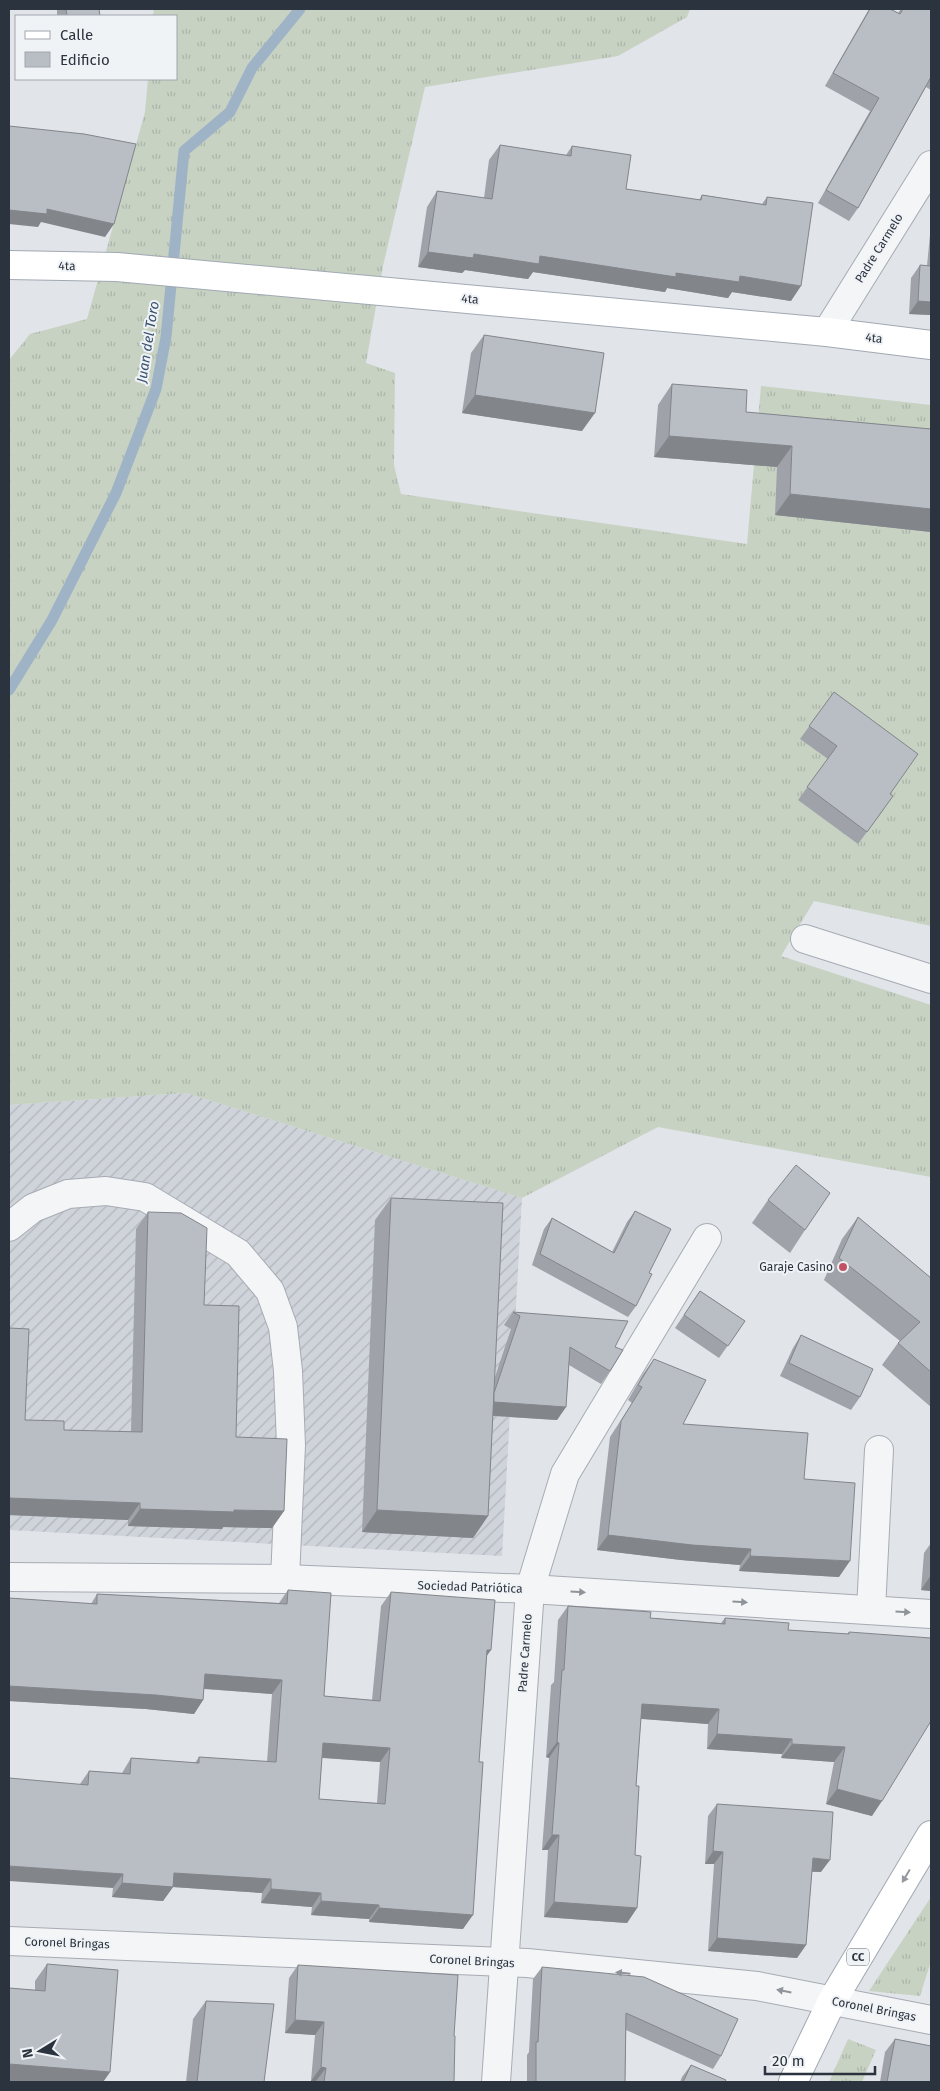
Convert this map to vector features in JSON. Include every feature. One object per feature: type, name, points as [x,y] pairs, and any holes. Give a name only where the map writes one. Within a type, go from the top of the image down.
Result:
[{"type":"main road","name":"4ta","points":[[9,265],[117,267],[827,332],[931,345]]},
{"type":"main road","name":"CC","points":[[793,2082],[832,2001],[931,1835]]},
{"type":"street","name":"Padre Carmelo","points":[[827,332],[931,165]]},
{"type":"street","points":[[805,939],[931,979]]},
{"type":"street","points":[[9,1227],[33,1208],[68,1194],[106,1190],[145,1197],[238,1253],[270,1291],[283,1327],[288,1371],[291,1445],[285,1579]]},
{"type":"street","name":"Padre Carmelo","points":[[496,2082],[530,1589],[565,1474],[707,1238]]},
{"type":"street","points":[[871,1610],[880,1450]]},
{"type":"street","name":"Sociedad Patriótica","points":[[9,1577],[285,1579],[530,1589],[931,1614]]},
{"type":"street","name":"Coronel Bringas","points":[[9,1941],[503,1962],[757,1986],[931,2020]]},
{"type":"shaded area","points":[[186,1093],[522,1198],[502,1556],[9,1530],[9,1105]]},
{"type":"green space","points":[[154,9],[690,9],[687,17],[618,56],[425,87],[383,266],[366,363],[395,373],[394,465],[401,494],[747,544],[761,386],[931,405],[931,926],[814,901],[781,956],[931,1005],[931,1177],[658,1127],[522,1198],[186,1093],[9,1105],[9,360],[30,334],[87,319],[145,112],[148,80],[178,80],[178,15],[153,15]]},
{"type":"green space","points":[[931,1897],[931,1961],[920,1996],[869,1991]]},
{"type":"green space","points":[[848,2039],[876,2050],[862,2082],[829,2082]]},
{"type":"building","points":[[66,9],[99,9],[100,15],[67,15]]},
{"type":"building","points":[[870,9],[890,9],[900,14],[903,9],[931,9],[931,77],[858,208],[826,190],[879,98],[833,73]]},
{"type":"building","points":[[9,126],[84,134],[136,144],[114,224],[47,209],[47,214],[9,210]]},
{"type":"building","points":[[500,145],[571,156],[572,146],[631,155],[626,189],[701,200],[702,195],[766,205],[767,197],[813,203],[801,286],[740,276],[739,282],[676,273],[676,277],[540,256],[539,264],[474,254],[473,258],[428,252],[437,191],[492,199]]},
{"type":"building","points":[[920,265],[931,266],[931,302],[918,301]]},
{"type":"building","points":[[484,335],[604,353],[595,413],[475,395]]},
{"type":"building","points":[[672,384],[747,390],[746,412],[931,429],[931,509],[790,494],[792,446],[669,436]]},
{"type":"building","points":[[834,692],[918,754],[890,794],[893,796],[867,832],[807,787],[837,746],[809,726]]},
{"type":"building","points":[[796,1165],[830,1193],[805,1230],[768,1200]]},
{"type":"building","points":[[391,1198],[503,1203],[488,1516],[377,1510]]},
{"type":"building","points":[[635,1211],[671,1229],[649,1273],[652,1274],[636,1306],[540,1254],[552,1218],[614,1253]]},
{"type":"building","points":[[148,1212],[181,1213],[207,1228],[204,1305],[239,1306],[236,1437],[287,1439],[284,1511],[234,1510],[234,1512],[140,1509],[140,1503],[9,1498],[9,1328],[29,1329],[25,1420],[64,1421],[64,1430],[142,1432]]},
{"type":"building","points":[[858,1217],[931,1278],[931,1372],[898,1343],[920,1322],[839,1258]]},
{"type":"building","points":[[700,1291],[745,1321],[728,1346],[684,1315]]},
{"type":"building","points":[[513,1312],[628,1321],[615,1347],[623,1350],[610,1371],[570,1347],[566,1407],[494,1402],[494,1393],[520,1316]]},
{"type":"building","points":[[801,1335],[873,1369],[860,1397],[789,1363]]},
{"type":"building","points":[[654,1359],[706,1380],[683,1424],[808,1433],[804,1479],[855,1483],[850,1561],[750,1556],[751,1549],[692,1545],[608,1535],[621,1421],[642,1387],[638,1385]]},
{"type":"building","points":[[288,1590],[331,1593],[324,1696],[380,1701],[391,1592],[495,1600],[491,1650],[487,1650],[479,1762],[483,1762],[473,1915],[379,1908],[379,1905],[321,1901],[321,1893],[271,1889],[271,1879],[174,1873],[173,1887],[122,1883],[123,1874],[9,1866],[9,1778],[88,1785],[89,1771],[130,1774],[131,1758],[199,1763],[199,1757],[276,1762],[282,1680],[205,1674],[203,1700],[156,1695],[9,1686],[9,1598],[97,1604],[97,1594],[287,1604]],"holes":[[[323,1743],[390,1748],[385,1804],[319,1799]]]},
{"type":"building","points":[[568,1606],[651,1612],[650,1618],[725,1624],[725,1618],[789,1623],[788,1630],[931,1638],[931,1721],[882,1801],[837,1789],[845,1747],[792,1744],[792,1739],[717,1734],[719,1709],[642,1704],[636,1786],[639,1786],[635,1855],[641,1856],[637,1908],[554,1902],[559,1835],[552,1835],[562,1670],[564,1670]]},
{"type":"building","points":[[717,1804],[833,1812],[830,1860],[813,1858],[806,1945],[717,1938],[723,1852],[713,1851]]},
{"type":"building","points":[[47,1964],[118,1970],[110,2072],[9,2064],[9,1988],[45,1991]]},
{"type":"building","points":[[298,1965],[458,1975],[454,2036],[454,2082],[324,2082],[326,2068],[321,2067],[324,2022],[295,2020]]},
{"type":"building","points":[[542,1967],[644,1977],[738,2019],[721,2056],[626,2013],[625,2082],[536,2082],[536,2042],[538,2042]]},
{"type":"building","points":[[206,2001],[274,2004],[264,2082],[197,2082]]},
{"type":"building","points":[[895,2039],[931,2046],[931,2082],[887,2082]]},
{"type":"building","points":[[691,2065],[726,2080],[725,2082],[683,2082]]},
{"type":"waterway","name":"Juan del Toro","points":[[9,690],[52,620],[116,493],[156,389],[166,337],[184,151],[230,112],[252,68],[300,9]]},
{"type":"place","name":"Garaje Casino","points":[[843,1267]]}]
